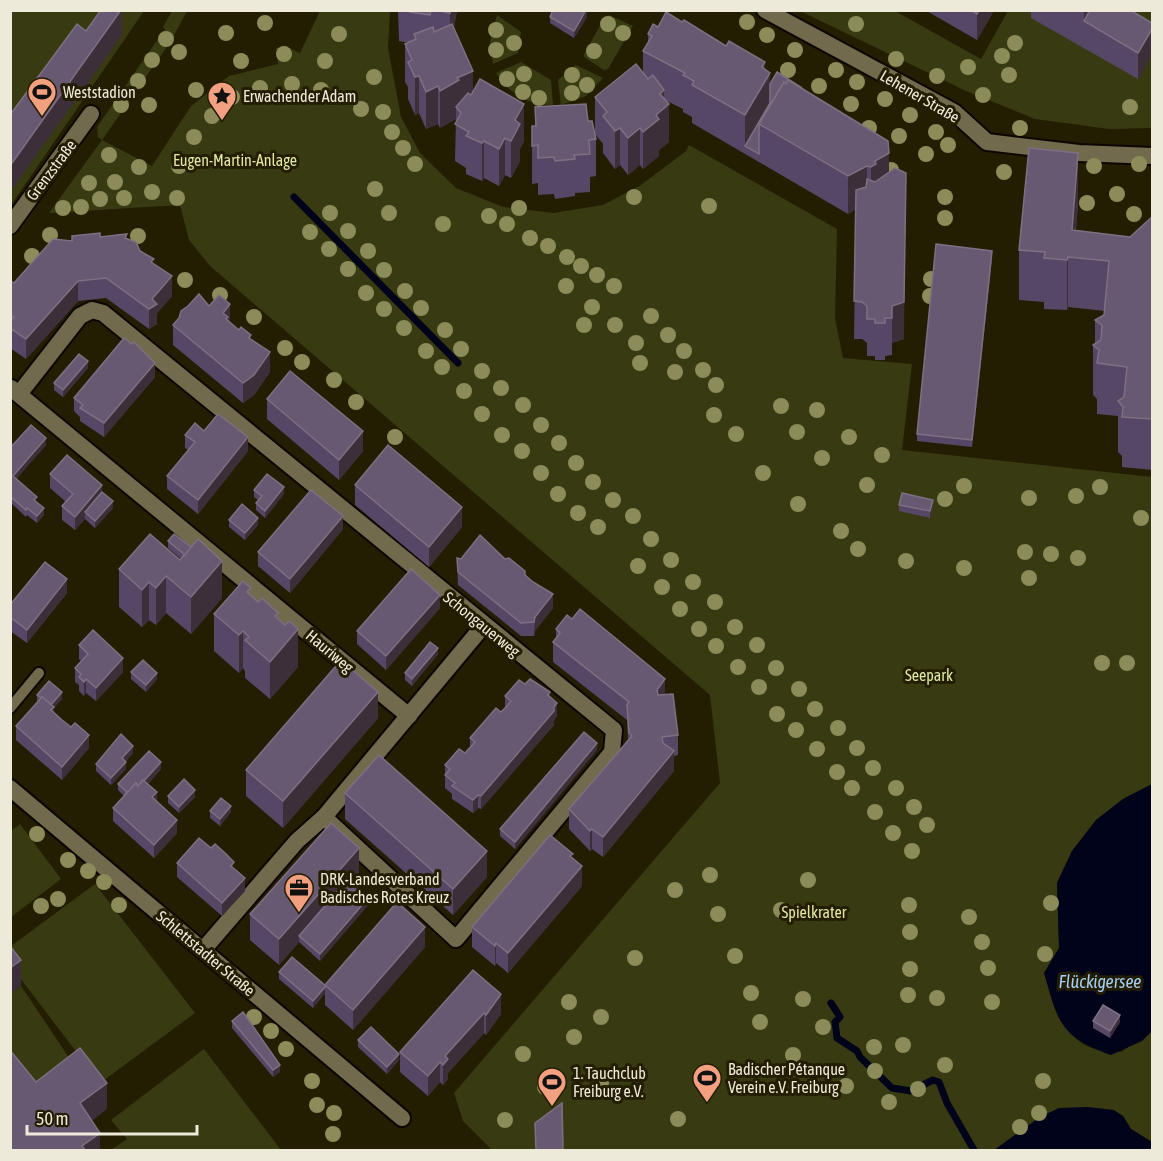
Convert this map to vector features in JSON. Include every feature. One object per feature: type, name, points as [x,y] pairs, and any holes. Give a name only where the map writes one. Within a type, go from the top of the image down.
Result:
[{"type":"street","name":"Lehener Straße","points":[[765,10],[954,112],[987,142],[1079,153],[1152,156]]},
{"type":"street","name":"Grenzstraße","points":[[10,226],[92,114]]},
{"type":"street","name":"Schongauerweg","points":[[15,391],[80,316],[92,310],[103,312],[614,730],[612,752],[456,939],[324,817]]},
{"type":"street","name":"Hauriweg","points":[[15,391],[409,716]]},
{"type":"street","points":[[203,950],[297,841],[324,817],[484,625]]},
{"type":"street","name":"Schlettstadter Straße","points":[[10,788],[402,1118]]},
{"type":"lane","points":[[10,708],[39,673]]},
{"type":"green space","name":"Weststadion","points":[[10,11],[144,11],[11,205],[10,205]]},
{"type":"green space","points":[[172,11],[187,11],[171,41],[102,140],[98,137],[97,127],[165,29],[163,27]]},
{"type":"green space","name":"Seepark","points":[[320,11],[390,11],[388,48],[401,117],[420,153],[456,188],[503,207],[553,213],[603,205],[641,185],[686,151],[689,145],[837,229],[835,318],[843,358],[912,364],[902,450],[1152,477],[1152,784],[1123,799],[1096,820],[1072,851],[1057,883],[1059,948],[1044,973],[1066,1025],[1080,1042],[1089,1047],[1121,1052],[1152,1031],[1152,1142],[1131,1129],[1123,1116],[1088,1107],[1076,1108],[994,1150],[492,1150],[463,1121],[454,1093],[720,783],[710,695],[210,266],[189,240],[180,205],[49,213],[102,140],[152,166],[191,106],[229,76],[278,64],[276,48],[284,46],[300,53]]},
{"type":"green space","points":[[800,11],[895,11],[981,59],[1008,11],[1152,11],[1152,128],[1109,129],[1035,119],[966,91]]},
{"type":"green space","points":[[497,15],[521,32],[518,53],[493,64],[490,42]]},
{"type":"green space","points":[[609,15],[633,26],[608,69],[604,70],[584,57],[584,54],[605,17]]},
{"type":"green space","points":[[521,62],[551,80],[553,105],[535,103],[520,97],[507,87],[496,73]]},
{"type":"green space","points":[[576,65],[603,78],[586,96],[561,105],[558,80]]},
{"type":"green space","points":[[20,824],[61,879],[11,917],[11,831]]},
{"type":"green space","points":[[95,884],[195,1013],[100,1083],[11,966],[11,946]]},
{"type":"green space","points":[[21,986],[80,1074],[36,1108],[11,1076],[10,994]]},
{"type":"green space","points":[[204,1049],[281,1150],[111,1150],[127,1139],[111,1120]]},
{"type":"water","name":"Flückigersee","points":[[1152,784],[1152,1031],[1142,1041],[1111,1055],[1071,1034],[1058,1016],[1053,1004],[1044,973],[1059,948],[1057,883],[1072,851],[1096,820],[1123,799]]},
{"type":"water","points":[[1088,1107],[1114,1110],[1123,1116],[1131,1129],[1152,1142],[1152,1150],[994,1150],[1040,1117],[1059,1108]]},
{"type":"building","points":[[101,10],[121,10],[10,166],[10,115],[77,24],[86,31]]},
{"type":"building","points":[[410,10],[431,10],[430,15],[410,12]]},
{"type":"building","points":[[553,10],[586,10],[574,31],[550,17]]},
{"type":"building","points":[[1090,10],[1130,10],[1152,23],[1152,29],[1138,53],[1084,21]]},
{"type":"building","points":[[666,12],[682,22],[684,20],[726,46],[729,41],[765,62],[762,67],[770,73],[745,115],[692,85],[694,81],[683,75],[685,73],[643,51],[652,36],[648,34],[653,24],[658,27]]},
{"type":"building","points":[[452,24],[473,71],[457,78],[459,80],[440,91],[438,86],[426,92],[419,76],[415,77],[408,62],[412,60],[405,44],[416,39],[414,34],[433,27],[434,32]]},
{"type":"building","points":[[636,64],[648,79],[653,75],[664,90],[660,94],[669,104],[656,115],[659,119],[643,132],[640,128],[628,138],[620,128],[615,131],[603,116],[607,112],[595,97]]},
{"type":"building","points":[[777,72],[802,88],[788,80],[786,84],[784,82],[759,124],[759,154],[745,146],[770,103],[770,84]]},
{"type":"building","points":[[480,79],[524,104],[515,120],[520,124],[511,141],[505,138],[499,149],[484,141],[482,143],[466,136],[469,132],[455,124],[461,113],[456,107],[468,93],[471,95]]},
{"type":"building","points":[[788,80],[888,141],[889,153],[875,161],[876,164],[871,167],[867,166],[848,176],[759,124],[784,82],[786,84]]},
{"type":"building","points":[[586,104],[588,121],[592,121],[596,139],[589,140],[590,154],[574,155],[575,159],[555,161],[554,157],[538,158],[538,145],[532,146],[532,126],[536,126],[535,107]]},
{"type":"building","points":[[1029,148],[1078,153],[1072,230],[1130,237],[1152,217],[1152,419],[1122,417],[1123,407],[1118,401],[1124,397],[1127,367],[1097,363],[1099,350],[1093,345],[1101,340],[1102,325],[1095,320],[1104,315],[1109,261],[1068,257],[1067,260],[1044,258],[1045,252],[1019,250]]},
{"type":"building","points":[[895,168],[906,173],[904,302],[892,306],[892,318],[885,318],[885,323],[875,323],[875,319],[867,319],[867,306],[862,302],[854,301],[856,190],[866,187],[867,179],[875,182]]},
{"type":"building","points":[[100,233],[100,237],[127,234],[125,238],[136,242],[140,251],[154,259],[151,262],[172,276],[152,299],[157,304],[149,309],[106,278],[78,281],[26,339],[10,328],[10,321],[14,317],[10,314],[11,281],[14,283],[53,239],[72,241],[72,236]]},
{"type":"building","points":[[936,244],[992,251],[972,440],[917,434]]},
{"type":"building","points":[[199,294],[209,306],[219,295],[230,304],[223,313],[228,317],[226,319],[239,330],[241,327],[251,335],[249,338],[270,352],[254,375],[243,383],[173,325],[181,311]]},
{"type":"building","points":[[124,338],[132,344],[134,342],[155,363],[104,423],[80,408],[83,405],[74,398]]},
{"type":"building","points":[[79,354],[88,361],[63,390],[54,383]]},
{"type":"building","points":[[290,371],[363,431],[339,460],[267,399]]},
{"type":"building","points":[[218,414],[248,437],[198,500],[167,476],[195,442],[185,435],[195,423],[204,431]]},
{"type":"building","points":[[31,425],[46,438],[13,476],[37,497],[34,500],[44,508],[37,516],[11,497],[10,490],[10,448]]},
{"type":"building","points":[[388,445],[462,507],[429,547],[355,485]]},
{"type":"building","points":[[67,455],[102,485],[75,517],[62,506],[73,494],[50,474]]},
{"type":"building","points":[[267,474],[284,487],[265,511],[256,503],[262,496],[254,490]]},
{"type":"building","points":[[311,490],[343,516],[290,579],[258,552]]},
{"type":"building","points":[[102,492],[113,501],[95,521],[85,512]]},
{"type":"building","points":[[902,493],[933,500],[930,511],[899,505]]},
{"type":"building","points":[[242,504],[258,518],[245,533],[229,520]]},
{"type":"building","points":[[150,534],[180,560],[198,539],[222,561],[191,597],[166,576],[156,588],[149,582],[142,590],[119,569]]},
{"type":"building","points":[[174,534],[191,547],[185,555],[168,541]]},
{"type":"building","points":[[480,535],[505,559],[509,558],[525,571],[525,575],[533,582],[553,594],[535,617],[534,622],[521,623],[458,572],[457,558],[461,559]]},
{"type":"building","points":[[45,562],[67,579],[27,630],[10,617],[10,605]]},
{"type":"building","points":[[411,569],[440,595],[386,656],[357,631]]},
{"type":"building","points":[[243,581],[251,588],[247,592],[258,602],[262,598],[278,613],[275,616],[285,625],[289,621],[298,629],[270,662],[245,640],[249,637],[243,631],[239,635],[214,614]]},
{"type":"building","points":[[580,609],[665,679],[657,690],[658,695],[673,694],[678,735],[662,737],[663,743],[674,751],[603,837],[592,829],[590,831],[569,809],[632,736],[629,733],[627,705],[629,702],[553,642],[560,633],[556,629],[567,615],[572,619]]},
{"type":"building","points":[[93,630],[123,658],[96,688],[86,679],[84,682],[79,677],[81,674],[75,668],[88,654],[79,645]]},
{"type":"building","points":[[430,642],[438,648],[412,679],[405,673]]},
{"type":"building","points":[[143,660],[157,673],[146,685],[131,672]]},
{"type":"building","points":[[341,660],[378,692],[283,801],[246,770]]},
{"type":"building","points":[[530,679],[550,692],[548,695],[557,703],[554,711],[481,796],[478,795],[473,800],[452,786],[455,783],[445,775],[450,769],[445,765],[459,749],[465,753],[475,742],[470,738],[496,708],[501,712],[506,707],[511,701],[505,696],[519,680],[525,684]]},
{"type":"building","points":[[49,681],[62,692],[51,705],[37,695]]},
{"type":"building","points":[[42,697],[54,707],[51,710],[62,720],[71,727],[75,723],[89,735],[62,767],[16,726]]},
{"type":"building","points":[[584,732],[597,743],[515,842],[500,829]]},
{"type":"building","points":[[121,734],[133,746],[122,758],[126,762],[111,778],[96,764]]},
{"type":"building","points":[[149,751],[161,762],[144,781],[138,786],[136,783],[125,795],[127,792],[118,784]]},
{"type":"building","points":[[379,755],[487,851],[453,889],[345,793]]},
{"type":"building","points":[[184,779],[195,790],[179,807],[168,796]]},
{"type":"building","points":[[143,780],[157,792],[152,797],[177,820],[154,845],[113,808],[136,783],[138,786]]},
{"type":"building","points":[[221,798],[231,806],[220,819],[210,811]]},
{"type":"building","points":[[331,823],[359,848],[279,939],[250,914]]},
{"type":"building","points":[[550,835],[573,854],[570,856],[582,866],[508,953],[496,943],[495,946],[472,927]]},
{"type":"building","points":[[199,838],[211,848],[215,844],[234,862],[231,866],[245,878],[222,903],[177,863]]},
{"type":"building","points":[[348,879],[369,897],[320,954],[299,936]]},
{"type":"building","points":[[397,902],[425,927],[353,1010],[325,985]]},
{"type":"building","points":[[10,946],[21,960],[10,968]]},
{"type":"building","points":[[292,957],[326,986],[313,1001],[279,972]]},
{"type":"building","points":[[473,970],[501,994],[486,1015],[484,1013],[445,1056],[448,1059],[443,1065],[440,1062],[428,1076],[400,1052]]},
{"type":"building","points":[[1103,1005],[1120,1015],[1110,1031],[1093,1021]]},
{"type":"building","points":[[243,1012],[280,1065],[273,1070],[232,1021]]},
{"type":"building","points":[[371,1027],[399,1054],[387,1067],[358,1040]]},
{"type":"building","points":[[80,1048],[107,1083],[80,1103],[100,1133],[82,1146],[85,1150],[10,1150],[10,1050],[36,1082]]},
{"type":"building","points":[[562,1103],[563,1150],[536,1150],[535,1123]]},
{"type":"waterway","points":[[294,197],[458,363]]},
{"type":"waterway","points":[[831,1003],[840,1017],[835,1022],[837,1038],[857,1051],[860,1057],[892,1088],[911,1091],[933,1080],[939,1082],[947,1103],[974,1150]]},
{"type":"place","name":"Weststadion","points":[[42,118]]},
{"type":"place","name":"Erwachender Adam","points":[[222,122]]},
{"type":"place","name":"DRK-Landesverband Badisches Rotes Kreuz","points":[[299,914]]},
{"type":"place","name":"Badischer Pétanque Verein e.V. Freiburg","points":[[707,1104]]},
{"type":"place","name":"1. Tauchclub Freiburg e.V.","points":[[552,1108]]},
{"type":"park label","name":"Eugen-Martin-Anlage","points":[[235,160]]},
{"type":"park label","name":"Spielkrater","points":[[814,912]]}]
